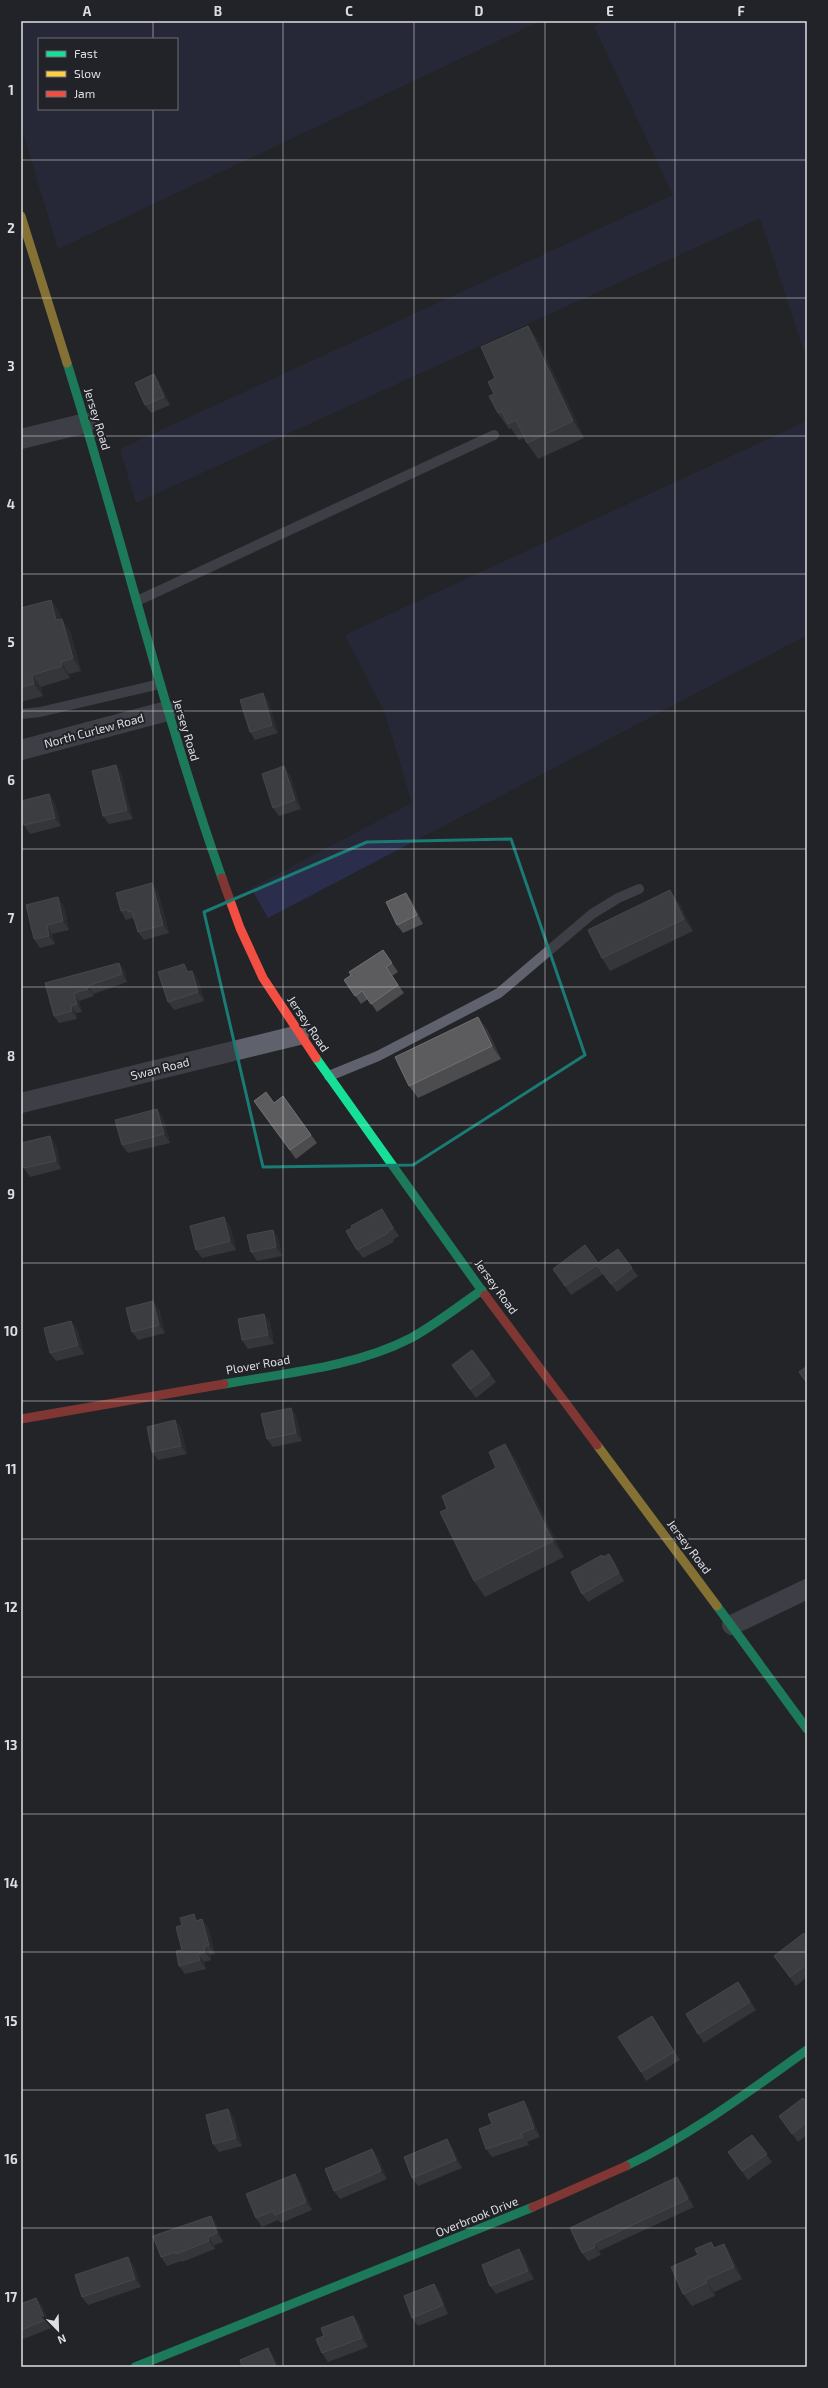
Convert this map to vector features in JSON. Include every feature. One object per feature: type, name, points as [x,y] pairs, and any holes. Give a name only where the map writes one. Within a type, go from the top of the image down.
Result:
[{"type":"street","name":"Jersey Road","points":[[21,216],[86,423],[167,711],[197,807],[240,928],[263,978],[299,1035],[330,1076],[482,1290],[732,1625],[807,1729]]},
{"type":"street","points":[[21,439],[86,423]]},
{"type":"street","name":"North Curlew Road","points":[[21,750],[167,711]]},
{"type":"street","name":"Swan Road","points":[[21,1104],[299,1035]]},
{"type":"street","name":"Plover Road","points":[[21,1419],[325,1366],[356,1358],[408,1338],[430,1326],[482,1290]]},
{"type":"street","points":[[732,1625],[807,1589]]},
{"type":"street","name":"Overbrook Drive","points":[[135,2367],[570,2192],[629,2166],[695,2130],[807,2050]]},
{"type":"lane","points":[[137,601],[494,435]]},
{"type":"lane","points":[[21,714],[40,712],[160,684]]},
{"type":"lane","points":[[330,1076],[378,1056],[498,993],[592,914],[618,898],[640,890]]},
{"type":"highlighted area","points":[[511,839],[585,1055],[413,1165],[263,1167],[204,912],[367,842]]},
{"type":"shaded area","points":[[21,21],[540,21],[58,249],[21,126]]},
{"type":"shaded area","points":[[605,21],[807,21],[807,360],[760,218],[136,503],[120,449],[673,195],[594,26]]},
{"type":"shaded area","points":[[807,421],[807,635],[268,918],[251,888],[412,803],[385,713],[345,635]]},
{"type":"building","points":[[528,326],[573,421],[527,443],[516,420],[508,424],[502,411],[498,413],[489,396],[494,394],[488,382],[495,378],[481,347]]},
{"type":"building","points":[[154,374],[164,397],[145,405],[135,383]]},
{"type":"building","points":[[51,600],[56,620],[62,619],[73,658],[61,662],[62,666],[32,675],[34,684],[21,687],[21,608]]},
{"type":"building","points":[[263,693],[272,725],[250,732],[240,700]]},
{"type":"building","points":[[116,765],[127,810],[103,816],[92,771]]},
{"type":"building","points":[[284,766],[295,800],[273,808],[262,774]]},
{"type":"building","points":[[49,794],[55,818],[24,825],[21,813],[21,801]]},
{"type":"building","points":[[152,883],[163,925],[138,932],[132,911],[128,912],[128,909],[121,911],[116,893]]},
{"type":"building","points":[[670,890],[684,919],[602,958],[588,930]]},
{"type":"building","points":[[406,893],[417,915],[397,925],[386,902]]},
{"type":"building","points":[[58,897],[63,921],[47,925],[49,936],[34,939],[26,905]]},
{"type":"building","points":[[383,950],[392,963],[386,967],[398,985],[371,1004],[362,991],[355,996],[344,980],[351,975],[349,972]]},
{"type":"building","points":[[119,963],[122,974],[88,986],[88,989],[74,993],[77,1004],[71,1006],[72,1011],[54,1016],[45,983]]},
{"type":"building","points":[[184,964],[187,972],[192,971],[198,992],[168,1002],[158,972]]},
{"type":"building","points":[[478,1017],[492,1046],[409,1086],[395,1057]]},
{"type":"building","points":[[266,1092],[274,1103],[283,1096],[311,1135],[290,1150],[254,1101]]},
{"type":"building","points":[[157,1109],[164,1134],[122,1145],[115,1120]]},
{"type":"building","points":[[50,1136],[56,1161],[24,1168],[21,1156],[21,1143]]},
{"type":"building","points":[[382,1209],[393,1228],[387,1232],[388,1233],[357,1250],[346,1231],[352,1228],[351,1226]]},
{"type":"building","points":[[224,1217],[230,1241],[196,1250],[190,1226]]},
{"type":"building","points":[[273,1230],[276,1247],[251,1252],[247,1235]]},
{"type":"building","points":[[585,1245],[598,1263],[618,1249],[632,1268],[611,1284],[597,1265],[565,1286],[553,1269]]},
{"type":"building","points":[[153,1301],[159,1325],[132,1332],[126,1308]]},
{"type":"building","points":[[264,1314],[268,1335],[242,1340],[238,1319]]},
{"type":"building","points":[[71,1321],[78,1345],[50,1353],[44,1328]]},
{"type":"building","points":[[472,1350],[490,1374],[470,1389],[452,1365]]},
{"type":"building","points":[[807,1366],[807,1383],[799,1372]]},
{"type":"building","points":[[291,1408],[296,1433],[267,1439],[261,1414]]},
{"type":"building","points":[[175,1420],[181,1446],[152,1452],[147,1427]]},
{"type":"building","points":[[505,1444],[553,1541],[474,1581],[440,1512],[447,1509],[442,1496],[496,1468],[489,1452]]},
{"type":"building","points":[[609,1554],[619,1573],[582,1594],[571,1572],[602,1555],[603,1557]]},
{"type":"building","points":[[194,1914],[196,1921],[202,1919],[209,1945],[204,1947],[205,1952],[198,1954],[200,1960],[179,1966],[176,1951],[182,1950],[176,1927],[182,1925],[180,1918]]},
{"type":"building","points":[[804,1933],[807,1938],[807,1964],[790,1977],[774,1956]]},
{"type":"building","points":[[738,1982],[750,2002],[698,2034],[686,2014]]},
{"type":"building","points":[[652,2016],[674,2052],[641,2072],[618,2037]]},
{"type":"building","points":[[803,2098],[807,2102],[807,2122],[792,2134],[779,2116]]},
{"type":"building","points":[[524,2101],[534,2128],[521,2133],[523,2137],[486,2149],[479,2129],[492,2124],[488,2114]]},
{"type":"building","points":[[228,2109],[236,2138],[213,2144],[206,2115]]},
{"type":"building","points":[[752,2135],[767,2154],[742,2171],[728,2152]]},
{"type":"building","points":[[447,2139],[456,2160],[412,2178],[404,2157]]},
{"type":"building","points":[[372,2149],[381,2171],[334,2191],[325,2169]]},
{"type":"building","points":[[295,2174],[306,2202],[275,2215],[273,2211],[256,2218],[246,2194]]},
{"type":"building","points":[[677,2177],[688,2199],[594,2243],[595,2247],[582,2253],[570,2228]]},
{"type":"building","points":[[211,2216],[217,2233],[208,2237],[209,2241],[176,2254],[175,2252],[161,2257],[153,2236]]},
{"type":"building","points":[[711,2242],[714,2248],[724,2244],[734,2267],[705,2280],[707,2283],[683,2294],[671,2267],[698,2255],[695,2249]]},
{"type":"building","points":[[519,2249],[528,2271],[490,2286],[482,2265]]},
{"type":"building","points":[[128,2257],[135,2279],[82,2297],[75,2275]]},
{"type":"building","points":[[434,2284],[443,2305],[412,2318],[404,2296]]},
{"type":"building","points":[[36,2298],[45,2320],[21,2330],[21,2304]]},
{"type":"building","points":[[353,2316],[362,2338],[322,2353],[316,2339],[324,2336],[321,2328]]},
{"type":"building","points":[[268,2348],[276,2367],[242,2367],[240,2360]]},
{"type":"traffic: fast","points":[[67,363],[106,492],[180,750],[222,878]]},
{"type":"traffic: fast","points":[[316,1058],[485,1295]]},
{"type":"traffic: fast","points":[[224,1384],[320,1368],[367,1356],[389,1348],[420,1333],[482,1290]]},
{"type":"traffic: fast","points":[[717,1606],[807,1729]]},
{"type":"traffic: fast","points":[[626,2166],[696,2127],[807,2050]]},
{"type":"traffic: fast","points":[[135,2367],[533,2207]]},
{"type":"traffic: slow","points":[[21,216],[67,363]]},
{"type":"traffic: slow","points":[[597,1445],[717,1606]]},
{"type":"traffic: jam","points":[[222,878],[240,928],[263,978],[316,1058]]},
{"type":"traffic: jam","points":[[485,1295],[597,1445]]},
{"type":"traffic: jam","points":[[21,1419],[224,1384]]},
{"type":"traffic: jam","points":[[533,2207],[626,2166]]}]
